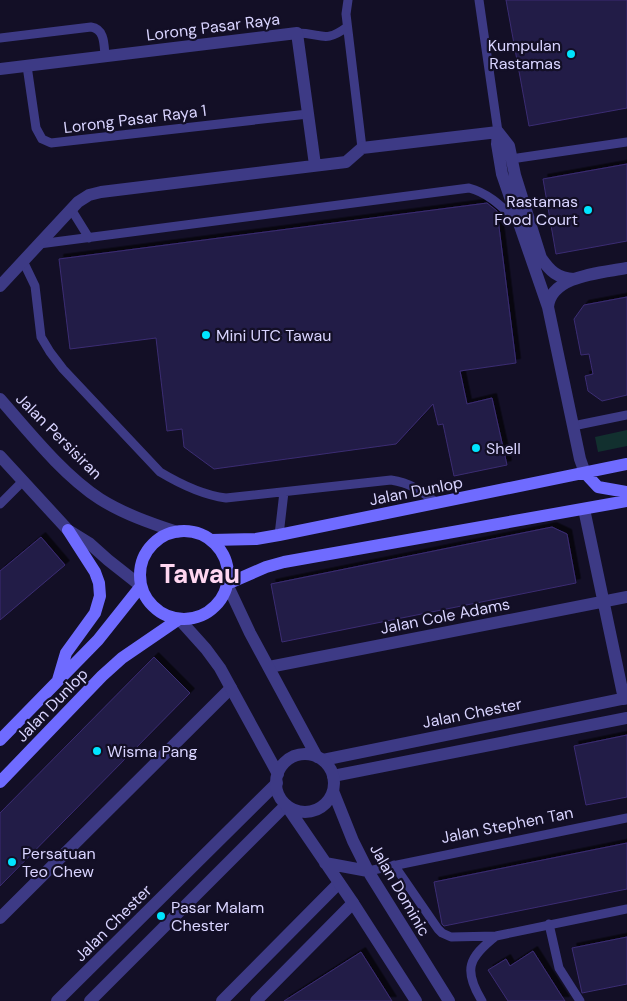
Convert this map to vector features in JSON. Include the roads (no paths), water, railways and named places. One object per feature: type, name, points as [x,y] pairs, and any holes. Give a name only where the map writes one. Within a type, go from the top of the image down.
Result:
[{"type":"main road","name":"Jalan Dunlop","points":[[211,540],[256,539],[279,535],[627,464]]},
{"type":"main road","points":[[585,473],[598,487],[627,492]]},
{"type":"main road","points":[[227,584],[266,567],[284,562],[627,501]]},
{"type":"main road","points":[[57,683],[66,653],[95,614],[100,596],[100,583],[96,572],[68,530]]},
{"type":"main road","points":[[177,532],[200,534],[211,540],[220,549],[228,572],[223,596],[205,614],[192,618],[180,619],[166,616],[155,609],[147,598],[142,586],[140,572],[144,558],[152,546],[163,537],[177,532]]},
{"type":"main road","name":"Jalan Dunlop","points":[[0,740],[108,629],[142,586]]},
{"type":"main road","name":"Jalan Dunlop","points":[[0,782],[102,676],[122,658],[180,619]]},
{"type":"street","name":"Lorong Pasar Raya","points":[[0,69],[297,33],[316,166]]},
{"type":"street","points":[[0,286],[71,209],[89,195],[346,162],[362,148],[498,132]]},
{"type":"street","points":[[498,132],[509,146],[511,159],[541,258],[554,274],[574,279],[627,268]]},
{"type":"street","points":[[498,132],[499,160],[518,222],[548,307],[580,459],[585,473]]},
{"type":"street","points":[[548,307],[550,296],[554,291],[574,279]]},
{"type":"street","name":"Jalan Persisiran","points":[[0,399],[50,455],[78,482],[99,498],[142,521],[177,532]]},
{"type":"street","points":[[0,456],[68,530],[89,543],[142,586]]},
{"type":"street","points":[[584,509],[603,602],[626,699]]},
{"type":"street","points":[[227,584],[269,668],[320,759],[334,776],[333,791],[329,800],[322,807],[313,811],[303,812],[294,810],[286,805]]},
{"type":"street","name":"Jalan Cole Adams","points":[[269,668],[627,597]]},
{"type":"street","points":[[180,619],[220,668],[277,778]]},
{"type":"street","points":[[0,918],[231,688]]},
{"type":"street","name":"Jalan Chester","points":[[320,759],[626,699]]},
{"type":"street","points":[[334,776],[627,718]]},
{"type":"street","points":[[320,759],[308,755],[290,759],[283,766],[277,778],[277,791],[353,903],[416,1001]]},
{"type":"street","name":"Jalan Chester","points":[[57,1001],[277,778]]},
{"type":"street","name":"Jalan Dominic","points":[[333,791],[368,871],[449,1001]]},
{"type":"street","points":[[90,1001],[286,805]]},
{"type":"street","points":[[325,863],[368,871]]},
{"type":"street","points":[[222,1001],[339,883]]},
{"type":"street","points":[[256,1001],[353,903]]},
{"type":"lane","points":[[348,0],[347,27],[362,148]]},
{"type":"lane","points":[[479,0],[498,132]]},
{"type":"lane","points":[[0,38],[91,27],[96,28],[102,34],[105,56]]},
{"type":"lane","points":[[297,33],[314,34],[324,38],[332,37],[347,27]]},
{"type":"lane","name":"Lorong Pasar Raya 1","points":[[27,66],[38,135],[46,142],[52,144],[308,114]]},
{"type":"lane","points":[[511,159],[627,142]]},
{"type":"lane","points":[[38,244],[469,188],[480,191],[518,222]]},
{"type":"lane","points":[[71,209],[89,238]]},
{"type":"lane","points":[[23,261],[35,286],[41,337],[50,352],[63,370],[160,472],[177,482],[212,497],[226,498],[391,480],[404,482],[415,487],[437,503]]},
{"type":"lane","points":[[573,426],[627,415]]},
{"type":"lane","points":[[0,504],[23,481]]},
{"type":"lane","points":[[279,535],[284,492]]},
{"type":"lane","name":"Jalan Stephen Tan","points":[[368,871],[627,818]]},
{"type":"lane","points":[[394,865],[442,934],[456,937],[496,936],[627,909]]},
{"type":"lane","points":[[549,924],[559,968],[580,1001]]},
{"type":"lane","points":[[482,1001],[474,987],[470,972],[474,958],[481,948],[496,936]]},
{"type":"place","name":"Kumpulan Rastamas","points":[[571,54]]},
{"type":"place","name":"Rastamas Food Court","points":[[588,210]]},
{"type":"place","name":"Mini UTC Tawau","points":[[206,335]]},
{"type":"place","name":"Shell","points":[[476,448]]},
{"type":"place","name":"Wisma Pang","points":[[97,751]]},
{"type":"place","name":"Persatuan Teo Chew","points":[[12,862]]},
{"type":"place","name":"Pasar Malam Chester","points":[[161,916]]},
{"type":"district","name":"Tawau","points":[[200,574]]}]
